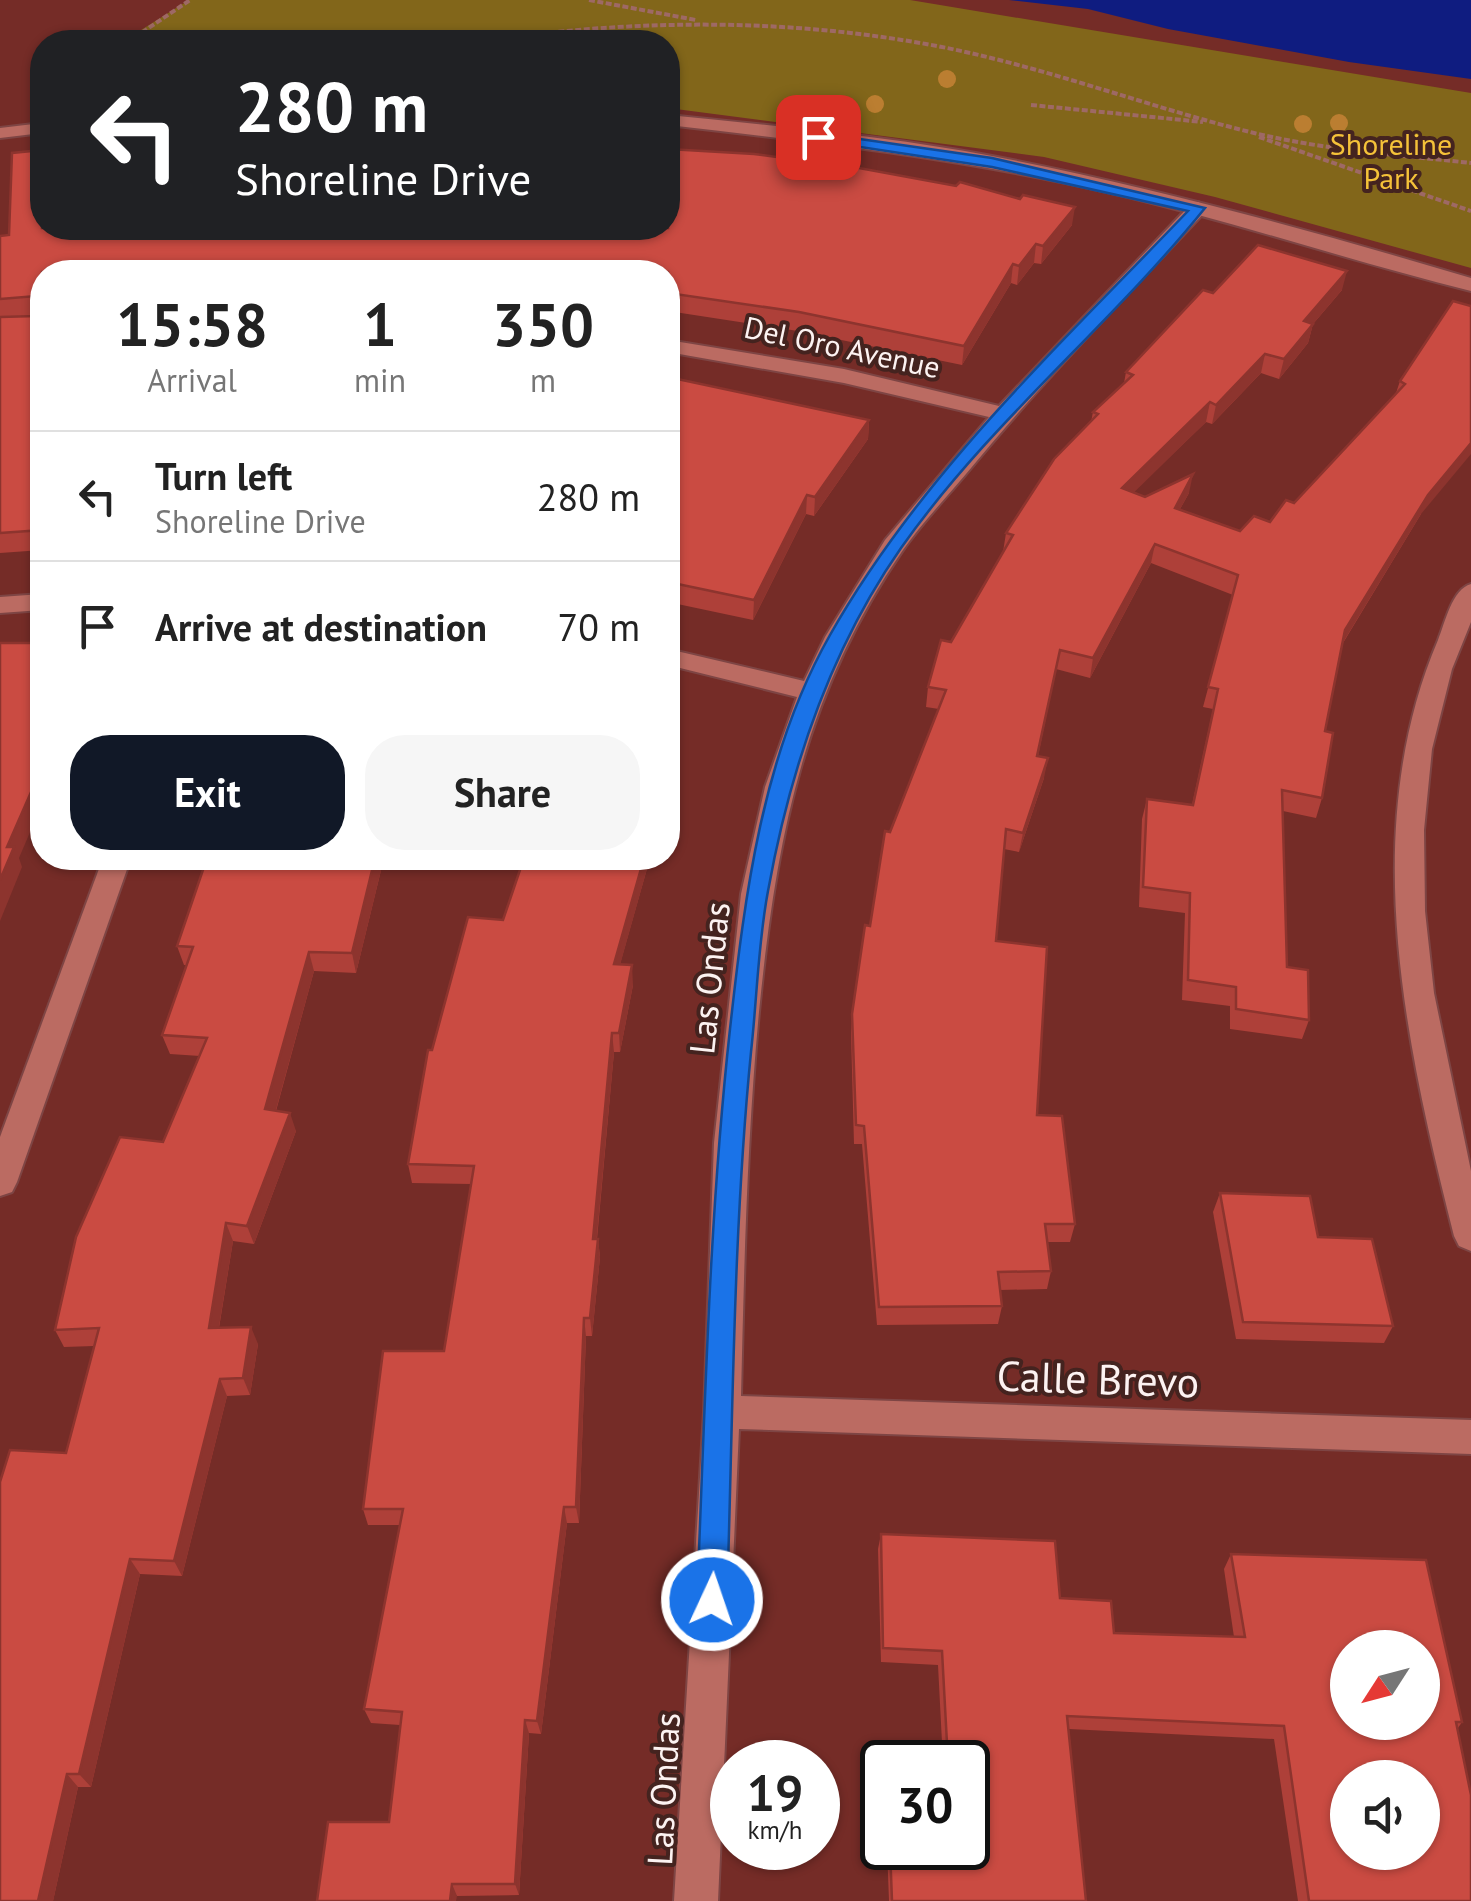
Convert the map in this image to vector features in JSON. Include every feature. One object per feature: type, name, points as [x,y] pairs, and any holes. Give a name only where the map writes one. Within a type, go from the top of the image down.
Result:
[{"type":"street","points":[[680,121],[894,146],[992,162],[1296,232],[1471,285]]},
{"type":"street","points":[[0,133],[30,129]]},
{"type":"street","name":"Las Ondas","points":[[696,1901],[722,1412],[730,1144],[756,894],[780,786],[812,692],[838,637],[894,545],[1004,414],[1198,208]]},
{"type":"street","name":"Del Oro Avenue","points":[[680,348],[844,376],[1004,414]]},
{"type":"street","points":[[1471,592],[1438,670],[1420,736],[1407,837],[1413,961],[1446,1140],[1471,1236]]},
{"type":"street","points":[[0,605],[30,603]]},
{"type":"street","points":[[680,660],[812,692]]},
{"type":"street","points":[[0,1182],[113,870]]},
{"type":"street","name":"Calle Brevo","points":[[722,1412],[1471,1437]]},
{"type":"path","points":[[146,30],[190,0]]},
{"type":"path","points":[[589,0],[708,22],[924,43],[1120,90],[1471,211]]},
{"type":"path","points":[[614,30],[708,22]]},
{"type":"path","points":[[1030,105],[1168,116],[1292,140],[1471,163]]},
{"type":"green space","name":"Shoreline Park","points":[[189,0],[910,0],[1471,93],[1471,268],[1215,197],[1044,157],[680,110],[680,30],[141,30]]},
{"type":"shaded area","points":[[1009,0],[1471,0],[1471,79],[1349,62],[1168,29],[1088,9]]},
{"type":"building","points":[[680,150],[754,154],[956,186],[960,182],[1020,199],[1023,195],[1075,207],[1043,246],[1036,244],[1019,266],[1013,264],[964,346],[799,312],[680,295],[680,260],[30,260],[30,296],[0,299],[0,236],[9,235],[12,153],[30,151],[30,240],[680,240]]},
{"type":"building","points":[[1258,245],[1347,271],[1304,321],[1313,324],[1284,359],[1265,354],[1216,405],[1210,402],[1122,488],[1145,497],[1193,474],[1175,508],[1240,531],[1254,516],[1270,522],[1286,500],[1294,503],[1405,384],[1400,381],[1453,301],[1471,306],[1471,443],[1428,495],[1345,630],[1325,731],[1333,733],[1322,798],[1282,790],[1287,967],[1308,970],[1309,1020],[1236,1009],[1236,987],[1188,980],[1190,893],[1143,887],[1147,799],[1193,805],[1218,689],[1208,687],[1238,575],[1155,544],[1093,658],[1060,650],[1037,756],[1048,758],[1023,833],[1006,829],[996,941],[1047,947],[1037,1115],[1062,1116],[1075,1224],[1045,1224],[1051,1271],[998,1272],[1002,1306],[879,1307],[864,1126],[856,1125],[852,1014],[865,925],[870,926],[885,831],[890,832],[946,690],[928,687],[941,640],[951,642],[1013,535],[1006,533],[1054,459],[1098,414],[1093,412],[1133,375],[1126,372],[1203,290],[1213,293]]},
{"type":"building","points":[[30,316],[30,531],[0,533],[0,317]]},
{"type":"building","points":[[680,380],[869,420],[815,497],[807,495],[754,600],[680,585]]},
{"type":"building","points":[[0,643],[30,643],[30,794],[7,847],[14,847],[0,880]]},
{"type":"building","points":[[203,870],[372,870],[352,953],[309,952],[265,1109],[290,1113],[247,1226],[226,1223],[209,1328],[251,1327],[243,1378],[220,1379],[174,1561],[130,1559],[79,1774],[67,1774],[38,1901],[0,1901],[0,1482],[10,1450],[66,1453],[99,1328],[55,1330],[76,1237],[120,1137],[163,1142],[207,1038],[162,1035],[193,947],[177,946]]},
{"type":"building","points":[[520,870],[641,870],[614,964],[632,965],[619,1033],[612,1033],[593,1239],[598,1239],[590,1318],[584,1318],[576,1507],[564,1507],[537,1721],[525,1720],[515,1884],[452,1884],[450,1901],[317,1901],[328,1822],[389,1822],[402,1712],[364,1709],[403,1509],[363,1509],[383,1351],[444,1351],[474,1166],[408,1164],[428,1050],[432,1050],[468,917],[503,920]]},
{"type":"building","points":[[1220,1193],[1310,1196],[1318,1237],[1372,1239],[1393,1326],[1243,1322]]},
{"type":"building","points":[[881,1534],[1055,1541],[1060,1598],[1111,1601],[1114,1633],[1245,1637],[1231,1554],[1426,1560],[1462,1722],[1456,1722],[1471,1795],[1471,1901],[1309,1901],[1284,1726],[1067,1716],[1086,1901],[892,1901],[891,1870],[990,1870],[990,1740],[947,1740],[942,1651],[883,1648]]},
{"type":"route","points":[[712,1600],[730,1144],[756,894],[780,786],[812,692],[838,637],[894,545],[1004,414],[1198,208],[992,162],[818,137]]}]
